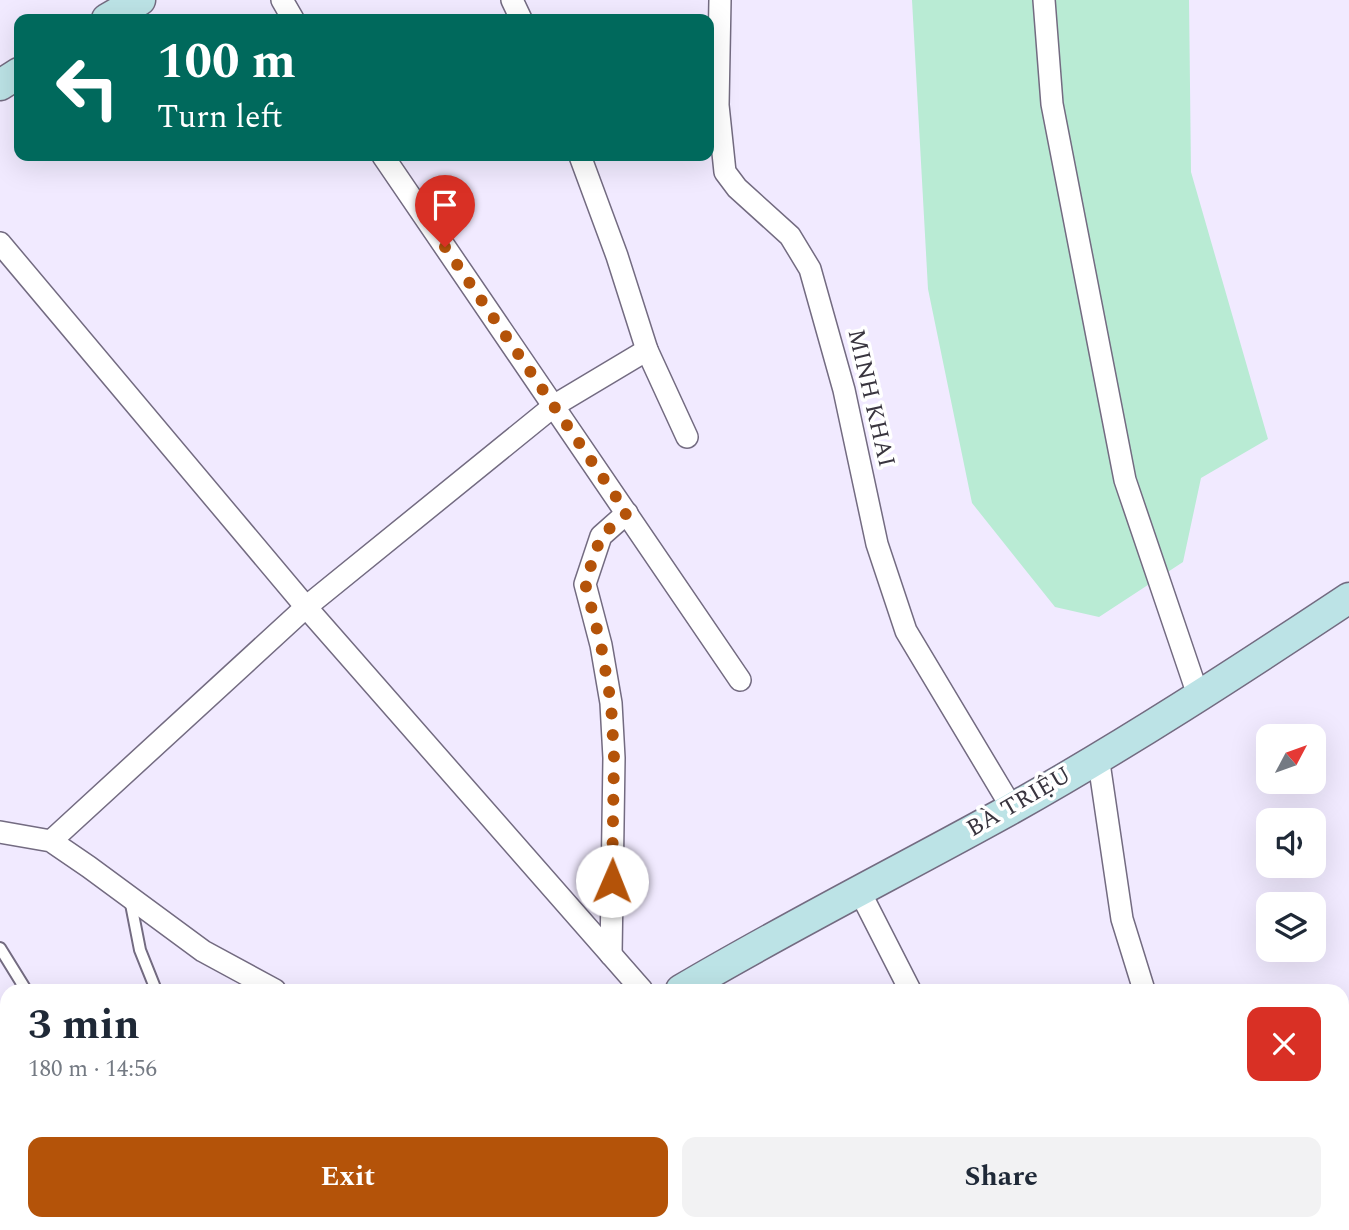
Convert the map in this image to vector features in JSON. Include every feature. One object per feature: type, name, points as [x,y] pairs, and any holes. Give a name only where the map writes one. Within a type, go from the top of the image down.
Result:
[{"type":"main road","points":[[116,14],[140,0]]},
{"type":"main road","name":"BÀ TRIỆU","points":[[691,984],[1012,808],[1198,695],[1349,598]]},
{"type":"street","name":"MINH KHAI","points":[[720,0],[718,105],[725,172],[737,188],[790,236],[810,269],[844,390],[877,544],[906,631],[1012,808]]},
{"type":"street","points":[[1044,0],[1052,104],[1125,480],[1198,695]]},
{"type":"street","points":[[386,161],[740,680]]},
{"type":"street","points":[[582,161],[617,256],[647,350],[687,437]]},
{"type":"street","points":[[0,243],[306,607],[637,984]]},
{"type":"street","points":[[51,841],[306,607],[555,405],[647,350]]},
{"type":"street","points":[[611,955],[614,758],[612,716],[601,645],[585,583],[601,536],[627,513]]},
{"type":"street","points":[[1098,757],[1122,919],[1142,984]]},
{"type":"street","points":[[0,832],[51,841],[203,951],[264,984]]},
{"type":"street","points":[[859,890],[908,984]]},
{"type":"lane","points":[[130,897],[140,950],[154,984]]},
{"type":"lane","points":[[0,948],[22,984]]},
{"type":"green space","points":[[912,0],[1189,0],[1191,172],[1268,439],[1201,478],[1183,562],[1099,617],[1055,607],[972,503],[928,289]]},
{"type":"route","points":[[445,247],[627,513],[601,536],[585,583],[601,645],[611,703],[614,758],[612,881]]}]
